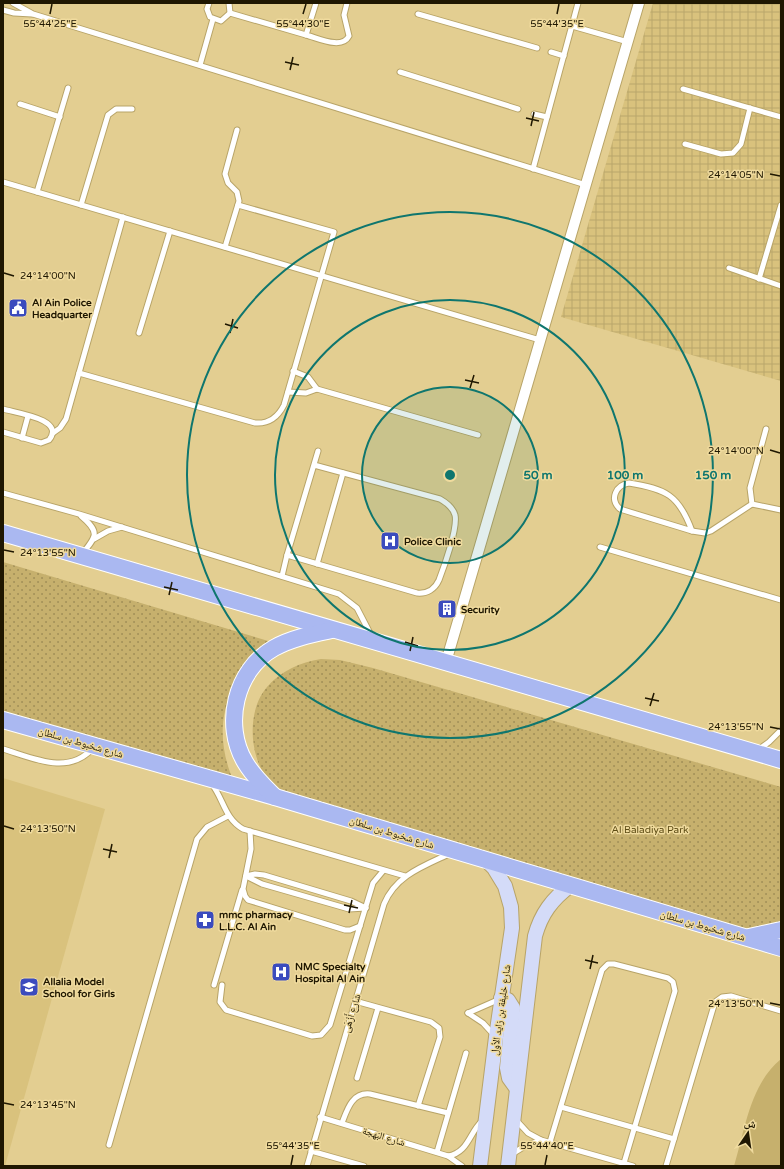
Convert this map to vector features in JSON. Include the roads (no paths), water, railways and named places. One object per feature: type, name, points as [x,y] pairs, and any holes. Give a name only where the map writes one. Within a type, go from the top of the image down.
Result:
[{"type":"main road","points":[[3,533],[781,760]]},
{"type":"main road","points":[[274,798],[253,774],[238,748],[234,718],[238,692],[251,669],[273,648],[301,637],[334,629]]},
{"type":"main road","name":"شارع شخبوط بن سلطان","points":[[3,720],[204,777],[781,948]]},
{"type":"main road","name":"شارع خليفة بن زايد الأول","points":[[480,1166],[512,917],[505,886],[494,868],[486,860]]},
{"type":"main road","points":[[509,1161],[537,928],[550,904],[570,885]]},
{"type":"main road","points":[[748,938],[781,930]]},
{"type":"main road","points":[[501,998],[508,1000],[513,1008],[507,1068],[511,1082],[517,1089]]},
{"type":"street","points":[[446,662],[639,3]]},
{"type":"lane","points":[[13,3],[33,14],[586,185]]},
{"type":"lane","points":[[209,3],[208,13],[213,19],[221,21],[230,14]]},
{"type":"lane","points":[[229,3],[230,14]]},
{"type":"lane","points":[[306,35],[316,3]]},
{"type":"lane","points":[[230,14],[337,43],[345,41],[349,33],[344,20],[347,3]]},
{"type":"lane","points":[[533,169],[578,3]]},
{"type":"lane","points":[[3,10],[14,13],[33,14]]},
{"type":"lane","points":[[418,14],[537,48]]},
{"type":"lane","points":[[200,65],[213,19]]},
{"type":"lane","points":[[572,26],[628,42]]},
{"type":"lane","points":[[551,52],[564,56]]},
{"type":"lane","points":[[400,72],[518,109]]},
{"type":"lane","points":[[37,192],[68,88]]},
{"type":"lane","points":[[683,89],[781,117]]},
{"type":"lane","points":[[20,104],[60,117]]},
{"type":"lane","points":[[685,144],[726,155],[733,153],[741,144],[750,108]]},
{"type":"lane","points":[[81,205],[108,115],[116,109],[132,109]]},
{"type":"lane","points":[[534,114],[547,118]]},
{"type":"lane","points":[[225,247],[238,205],[237,192],[228,183],[225,174],[237,130]]},
{"type":"lane","points":[[3,182],[540,340]]},
{"type":"lane","points":[[79,373],[261,424],[277,416],[284,405],[334,232],[238,205]]},
{"type":"lane","points":[[760,279],[781,205]]},
{"type":"lane","points":[[3,432],[22,438],[46,442],[53,433],[60,428],[66,418],[123,217]]},
{"type":"lane","points":[[139,333],[170,231]]},
{"type":"lane","points":[[729,268],[781,286]]},
{"type":"lane","points":[[293,371],[308,377],[317,389]]},
{"type":"lane","points":[[288,392],[306,393],[317,389],[478,435]]},
{"type":"lane","points":[[3,409],[48,422],[51,425],[53,433]]},
{"type":"lane","points":[[22,438],[28,416]]},
{"type":"lane","points":[[752,504],[750,488],[766,429]]},
{"type":"lane","points":[[282,576],[318,451]]},
{"type":"lane","points":[[287,555],[417,593],[426,592],[434,588],[439,580],[455,526],[453,510],[440,500],[314,466]]},
{"type":"lane","points":[[317,564],[343,473]]},
{"type":"lane","points":[[692,531],[679,503],[669,495],[629,482],[620,486],[616,490],[614,494],[615,503],[623,512],[692,531],[705,533],[711,531],[752,504],[781,510]]},
{"type":"lane","points":[[3,492],[332,591],[346,598],[357,608],[375,641]]},
{"type":"lane","points":[[79,514],[93,527],[94,539]]},
{"type":"lane","points":[[81,555],[94,539],[108,531],[123,527]]},
{"type":"lane","points":[[600,547],[781,600]]},
{"type":"lane","points":[[754,752],[769,742],[781,730]]},
{"type":"lane","points":[[3,749],[51,763],[72,762],[85,756],[96,746]]},
{"type":"lane","points":[[204,777],[219,795],[228,816],[237,826],[405,876]]},
{"type":"lane","points":[[109,1144],[197,839],[207,827],[228,816]]},
{"type":"lane","points":[[214,985],[243,889],[251,849],[250,831]]},
{"type":"lane","name":"شارع أَزْهَى","points":[[307,1166],[320,1116],[389,891],[405,876],[456,851]]},
{"type":"lane","points":[[222,985],[220,1002],[226,1010],[312,1036],[321,1035],[330,1025],[373,883],[383,870]]},
{"type":"lane","points":[[246,876],[255,874],[264,875],[351,901],[366,908]]},
{"type":"lane","points":[[246,876],[262,884],[349,909],[366,908]]},
{"type":"lane","points":[[243,889],[245,896],[252,901],[345,930],[350,930],[360,926]]},
{"type":"lane","points":[[550,1142],[603,968],[608,964],[614,964],[668,978],[674,984],[675,991],[624,1163]]},
{"type":"lane","points":[[666,1166],[715,1002],[722,997],[731,996],[781,1012]]},
{"type":"lane","points":[[496,1037],[483,1024],[468,1013],[501,998]]},
{"type":"lane","points":[[355,1002],[431,1022],[439,1028],[440,1037],[418,1106]]},
{"type":"lane","points":[[357,1078],[378,1008]]},
{"type":"lane","points":[[437,1152],[466,1053]]},
{"type":"lane","points":[[342,1123],[351,1102],[363,1094],[370,1094],[448,1113]]},
{"type":"lane","points":[[561,1107],[674,1139]]},
{"type":"lane","name":"شارع البَهجة","points":[[320,1116],[437,1152],[448,1156],[462,1166]]},
{"type":"lane","points":[[514,1116],[528,1133],[541,1140],[633,1166]]},
{"type":"lane","points":[[448,1156],[462,1150],[476,1127],[486,1117]]},
{"type":"lane","points":[[509,1161],[525,1146],[541,1140]]},
{"type":"lane","points":[[311,1151],[364,1166]]},
{"type":"place","name":"Al Ain Police Headquarter","points":[[18,308]]},
{"type":"place","name":"Police Clinic","points":[[390,541]]},
{"type":"place","name":"Security","points":[[447,609]]},
{"type":"place","name":"mmc pharmacy L.L.C. Al Ain","points":[[205,920]]},
{"type":"place","name":"NMC Specialty Hospital Al Ain","points":[[281,972]]},
{"type":"place","name":"Allalia Model School for Girls","points":[[29,987]]},
{"type":"park label","name":"Al Baladiya Park","points":[[650,829]]}]
